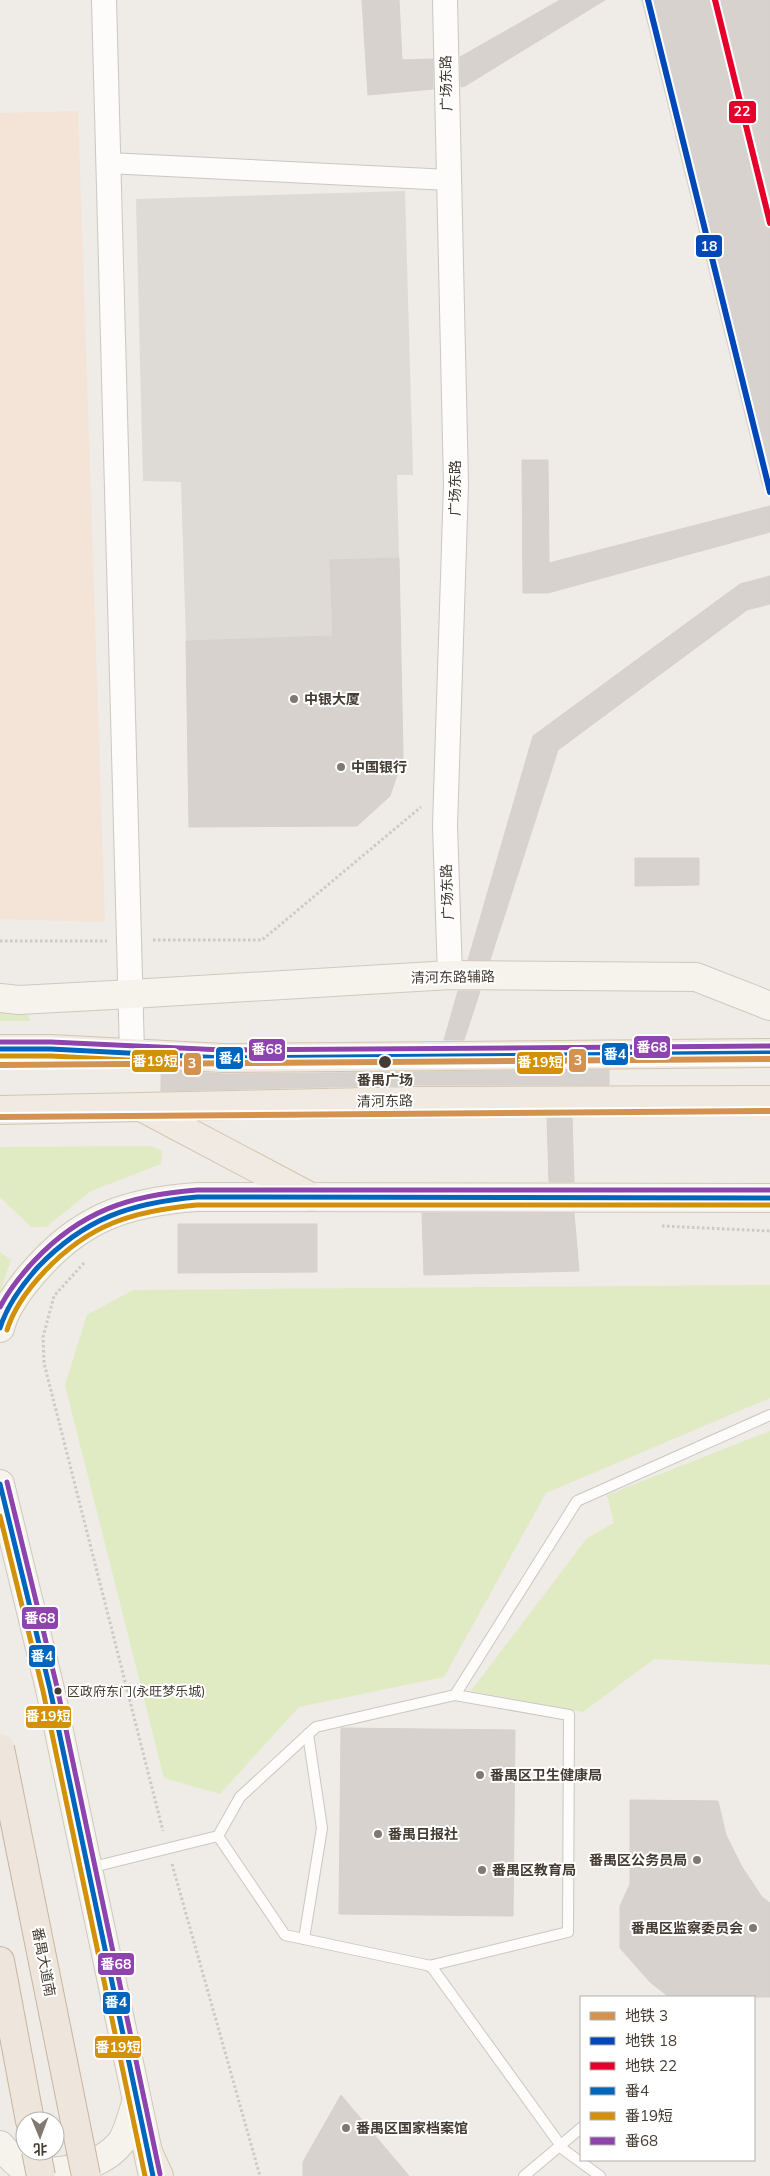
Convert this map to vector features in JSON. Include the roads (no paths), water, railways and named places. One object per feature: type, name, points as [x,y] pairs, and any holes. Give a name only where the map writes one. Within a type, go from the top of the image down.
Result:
[{"type":"highway","name":"番禺大道南","points":[[0,1748],[86,2176]]},
{"type":"highway","points":[[0,1961],[28,2111]]},
{"type":"highway","points":[[38,2161],[41,2176]]},
{"type":"main road","name":"清河东路辅路","points":[[0,998],[19,1000],[450,975],[696,977],[770,1006]]},
{"type":"main road","points":[[0,1049],[223,1058],[770,1053]]},
{"type":"main road","name":"清河东路","points":[[0,1110],[412,1101],[770,1100]]},
{"type":"main road","points":[[140,1106],[311,1197]]},
{"type":"main road","points":[[0,1328],[3,1318],[20,1287],[45,1259],[70,1237],[96,1220],[130,1206],[161,1200],[197,1197],[770,1198]]},
{"type":"main road","points":[[0,1484],[50,1689],[150,2164],[159,2176]]},
{"type":"main road","points":[[0,2146],[25,2169],[51,2175],[67,2174],[97,2163],[122,2140],[137,2102]]},
{"type":"street","points":[[104,0],[132,1053]]},
{"type":"street","name":"广场东路","points":[[445,0],[456,484],[444,826],[450,975]]},
{"type":"street","points":[[108,163],[449,180]]},
{"type":"lane","points":[[455,1695],[577,1502],[770,1415]]},
{"type":"lane","points":[[89,1868],[218,1836],[240,1797],[316,1727],[455,1695],[569,1715],[568,1932],[428,1966]]},
{"type":"lane","points":[[304,1939],[322,1828],[308,1734]]},
{"type":"lane","points":[[218,1836],[285,1935],[431,1966],[564,2150],[600,2176]]},
{"type":"lane","points":[[524,2176],[580,2129]]},
{"type":"metro line","name":"18","points":[[648,0],[770,492]]},
{"type":"metro line","name":"22","points":[[715,0],[770,223]]},
{"type":"metro line","name":"3","points":[[0,1065],[770,1059]]},
{"type":"metro line","name":"3","points":[[0,1117],[770,1111]]},
{"type":"place","name":"中银大厦","points":[[294,699]]},
{"type":"place","name":"中国银行","points":[[341,767]]},
{"type":"place","name":"番禺广场","points":[[385,1062]]},
{"type":"place","name":"区政府东门(永旺梦乐城)","points":[[58,1691]]},
{"type":"place","name":"番禺区卫生健康局","points":[[480,1775]]},
{"type":"place","name":"番禺日报社","points":[[378,1834]]},
{"type":"place","name":"番禺区公务员局","points":[[697,1860]]},
{"type":"place","name":"番禺区教育局","points":[[482,1870]]},
{"type":"place","name":"番禺区监察委员会","points":[[753,1928]]},
{"type":"place","name":"番禺区国家档案馆","points":[[346,2128]]}]
